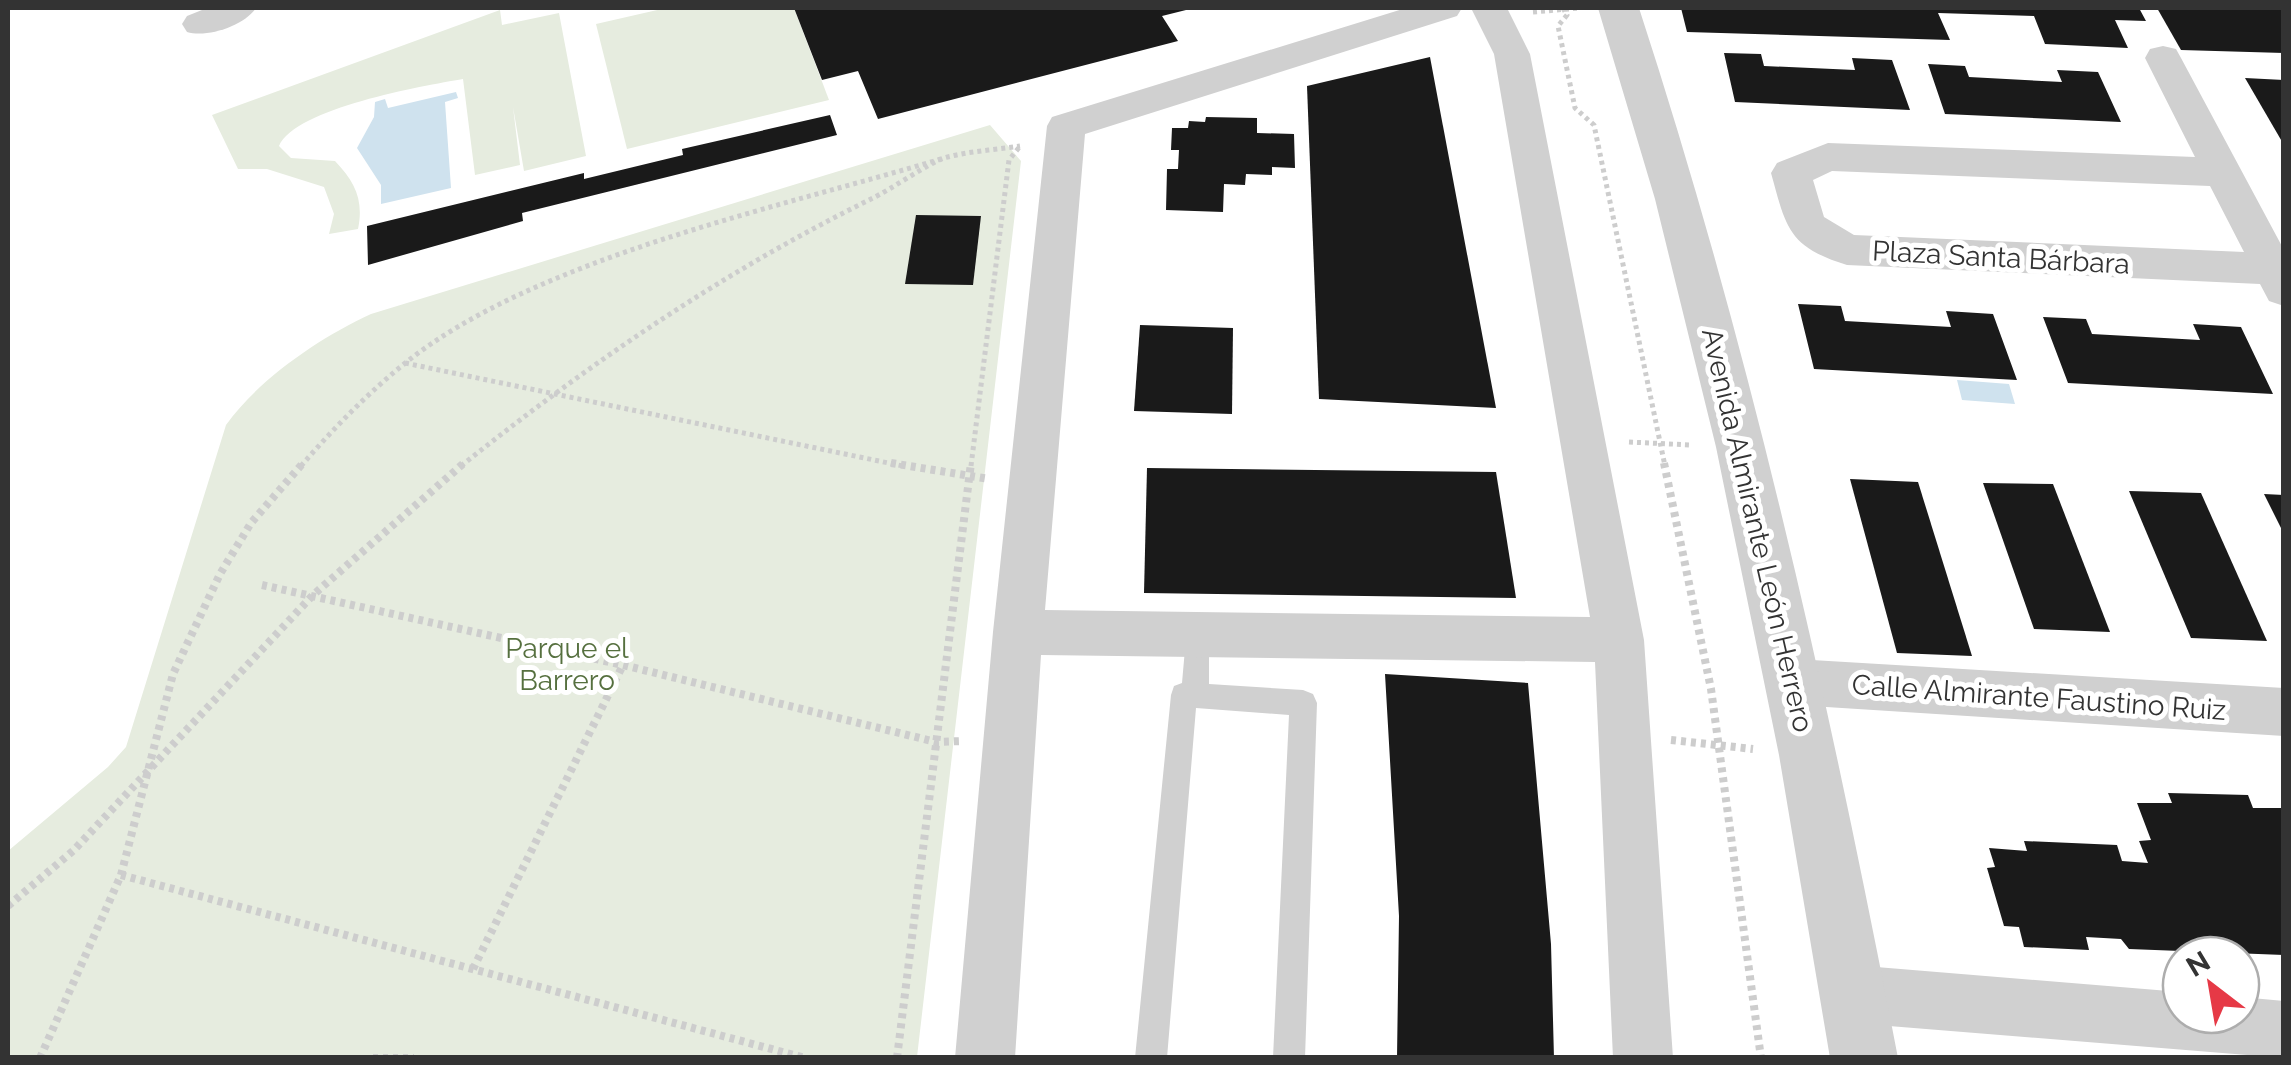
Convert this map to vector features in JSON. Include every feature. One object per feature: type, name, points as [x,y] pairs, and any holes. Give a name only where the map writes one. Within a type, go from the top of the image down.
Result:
[{"type":"street","points":[[200,24],[238,8]]},
{"type":"street","points":[[985,1058],[1018,632],[1066,126],[1444,8]]},
{"type":"street","name":"Avenida Almirante León Herrero","points":[[1621,8],[1678,199],[1742,447],[1795,682],[1864,1058]]},
{"type":"street","points":[[1491,13],[1512,54],[1619,640],[1643,1058]]},
{"type":"street","points":[[2163,58],[2278,280]]},
{"type":"street","name":"Plaza Santa Bárbara","points":[[2222,172],[1828,157],[1791,173],[1806,226],[1847,250],[2278,280]]},
{"type":"street","points":[[1018,632],[1619,640]]},
{"type":"street","name":"Calle Almirante Faustino Ruiz","points":[[1795,682],[2284,712]]},
{"type":"street","points":[[1852,994],[2284,1030]]},
{"type":"lane","points":[[1195,696],[1196,634]]},
{"type":"lane","points":[[1151,1058],[1184,695],[1303,703],[1289,1058]]},
{"type":"path","points":[[1563,8],[1567,15],[1558,26],[1575,108],[1594,126],[1663,444],[1719,745],[1761,1058]]},
{"type":"path","points":[[1491,13],[1621,8]]},
{"type":"path","points":[[897,1058],[1010,160],[1032,132],[1066,126]]},
{"type":"path","points":[[40,1058],[120,874],[173,674],[220,574],[252,523],[325,438],[405,363],[510,299],[627,252],[940,159],[1020,146]]},
{"type":"path","points":[[8,906],[74,850],[313,595],[429,491],[550,395],[688,299],[802,233],[912,179],[940,159]]},
{"type":"path","points":[[405,363],[967,479],[1035,481]]},
{"type":"path","points":[[1583,440],[1742,447]]},
{"type":"path","points":[[262,585],[623,665],[936,742],[1011,740]]},
{"type":"path","points":[[474,968],[623,665]]},
{"type":"path","points":[[1624,735],[1809,754]]},
{"type":"path","points":[[120,874],[805,1058]]},
{"type":"path","points":[[374,1058],[414,1058]]},
{"type":"green space","points":[[666,8],[794,8],[829,100],[627,149],[596,24]]},
{"type":"green space","points":[[500,10],[502,25],[559,13],[586,156],[524,171],[513,107],[520,165],[475,175],[463,79],[362,101],[309,120],[290,132],[279,146],[291,158],[335,161],[353,184],[360,209],[358,229],[329,234],[334,214],[324,187],[267,169],[238,169],[212,115]]},
{"type":"green space","name":"Parque el Barrero","points":[[990,125],[1021,161],[917,1057],[8,1058],[8,851],[108,767],[126,747],[226,425],[255,392],[311,348],[371,314]]},
{"type":"water","points":[[456,92],[458,98],[445,102],[451,188],[381,204],[381,185],[357,148],[374,117],[375,102],[385,99],[388,108]]},
{"type":"water","points":[[1957,380],[2009,384],[2015,404],[1962,400]]},
{"type":"building","points":[[794,8],[1190,9],[1162,16],[1178,41],[878,119],[858,71],[822,80]]},
{"type":"building","points":[[1681,8],[2139,8],[2146,21],[2115,20],[2128,48],[2045,44],[2034,16],[1938,13],[1950,40],[1687,32]]},
{"type":"building","points":[[2157,8],[2284,8],[2284,53],[2181,50]]},
{"type":"building","points":[[1724,53],[1761,54],[1764,66],[1855,70],[1852,58],[1892,60],[1910,110],[1735,102]]},
{"type":"building","points":[[1430,57],[1496,408],[1319,399],[1307,86]]},
{"type":"building","points":[[1928,64],[1965,66],[1969,77],[2062,82],[2057,70],[2098,72],[2121,122],[1945,114]]},
{"type":"building","points":[[2245,78],[2284,80],[2284,145]]},
{"type":"building","points":[[830,115],[837,135],[522,213],[523,221],[368,265],[367,226],[584,173],[584,179],[683,155],[682,149]]},
{"type":"building","points":[[1206,117],[1257,118],[1257,133],[1294,134],[1295,168],[1272,167],[1272,175],[1246,174],[1245,185],[1224,184],[1223,212],[1166,210],[1167,169],[1178,169],[1179,150],[1171,150],[1172,128],[1188,128],[1189,121],[1205,122]]},
{"type":"building","points":[[916,215],[981,216],[973,285],[905,284]]},
{"type":"building","points":[[1798,304],[1841,306],[1845,321],[1951,327],[1946,311],[1993,314],[2017,380],[1814,369]]},
{"type":"building","points":[[2043,317],[2086,319],[2092,334],[2200,340],[2193,324],[2241,327],[2273,394],[2068,383]]},
{"type":"building","points":[[1140,325],[1233,328],[1232,414],[1134,411]]},
{"type":"building","points":[[1147,468],[1496,472],[1516,598],[1144,593]]},
{"type":"building","points":[[1850,479],[1918,482],[1972,656],[1897,653]]},
{"type":"building","points":[[1983,483],[2053,484],[2110,632],[2034,629]]},
{"type":"building","points":[[2129,491],[2201,493],[2267,641],[2191,638]]},
{"type":"building","points":[[2264,494],[2284,495],[2284,534]]},
{"type":"building","points":[[1385,674],[1528,683],[1551,944],[1554,1058],[1397,1058],[1399,916]]},
{"type":"building","points":[[2168,793],[2248,795],[2253,808],[2284,808],[2284,955],[2261,954],[2261,935],[2161,935],[2161,950],[2129,949],[2121,939],[2086,937],[2089,950],[2024,947],[2019,927],[2004,926],[1987,868],[1995,867],[1989,848],[2027,851],[2024,841],[2117,845],[2122,861],[2148,863],[2139,841],[2151,840],[2137,803],[2172,803]]}]
